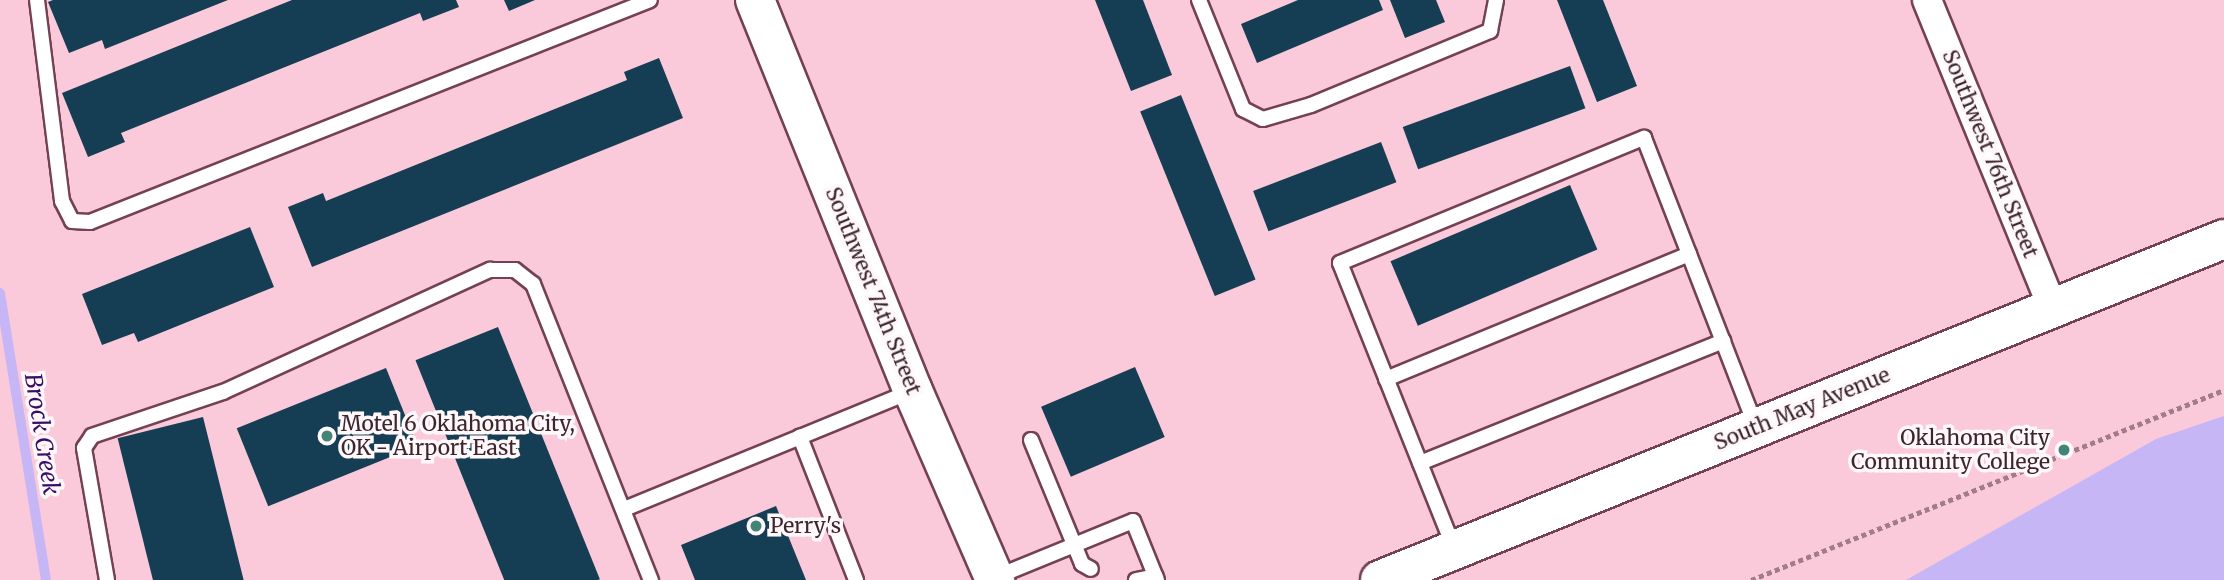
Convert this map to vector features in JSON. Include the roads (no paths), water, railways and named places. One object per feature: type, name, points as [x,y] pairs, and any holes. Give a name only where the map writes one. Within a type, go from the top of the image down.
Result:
[{"type":"main road","name":"Southwest 74th Street","points":[[755,0],[913,391],[995,579]]},
{"type":"main road","name":"South May Avenue","points":[[1380,580],[2224,239]]},
{"type":"street","name":"Southwest 76th Street","points":[[1927,0],[2053,308]]},
{"type":"lane","points":[[37,0],[62,201],[72,221],[90,222],[650,0]]},
{"type":"lane","points":[[1199,0],[1243,109],[1263,118],[1311,105],[1490,30],[1496,0]]},
{"type":"lane","points":[[1455,550],[1340,264],[1644,138],[1757,428]]},
{"type":"lane","points":[[1386,379],[1689,254]]},
{"type":"lane","points":[[107,580],[84,448],[92,436],[223,392],[490,270],[515,270],[533,284],[651,580]]},
{"type":"lane","points":[[1420,463],[1723,341]]},
{"type":"lane","points":[[624,509],[913,391]]},
{"type":"lane","points":[[800,438],[856,580]]},
{"type":"lane","points":[[1031,440],[1082,564],[1091,569]]},
{"type":"lane","points":[[995,579],[1133,521],[1156,578],[1136,580]]},
{"type":"waterway","name":"Brock Creek","points":[[0,293],[46,580]]},
{"type":"place","name":"Motel 6 Oklahoma City, OK - Airport East","points":[[327,436]]},
{"type":"place","name":"Oklahoma City Community College","points":[[2064,450]]},
{"type":"place","name":"Perry's","points":[[756,526]]}]
